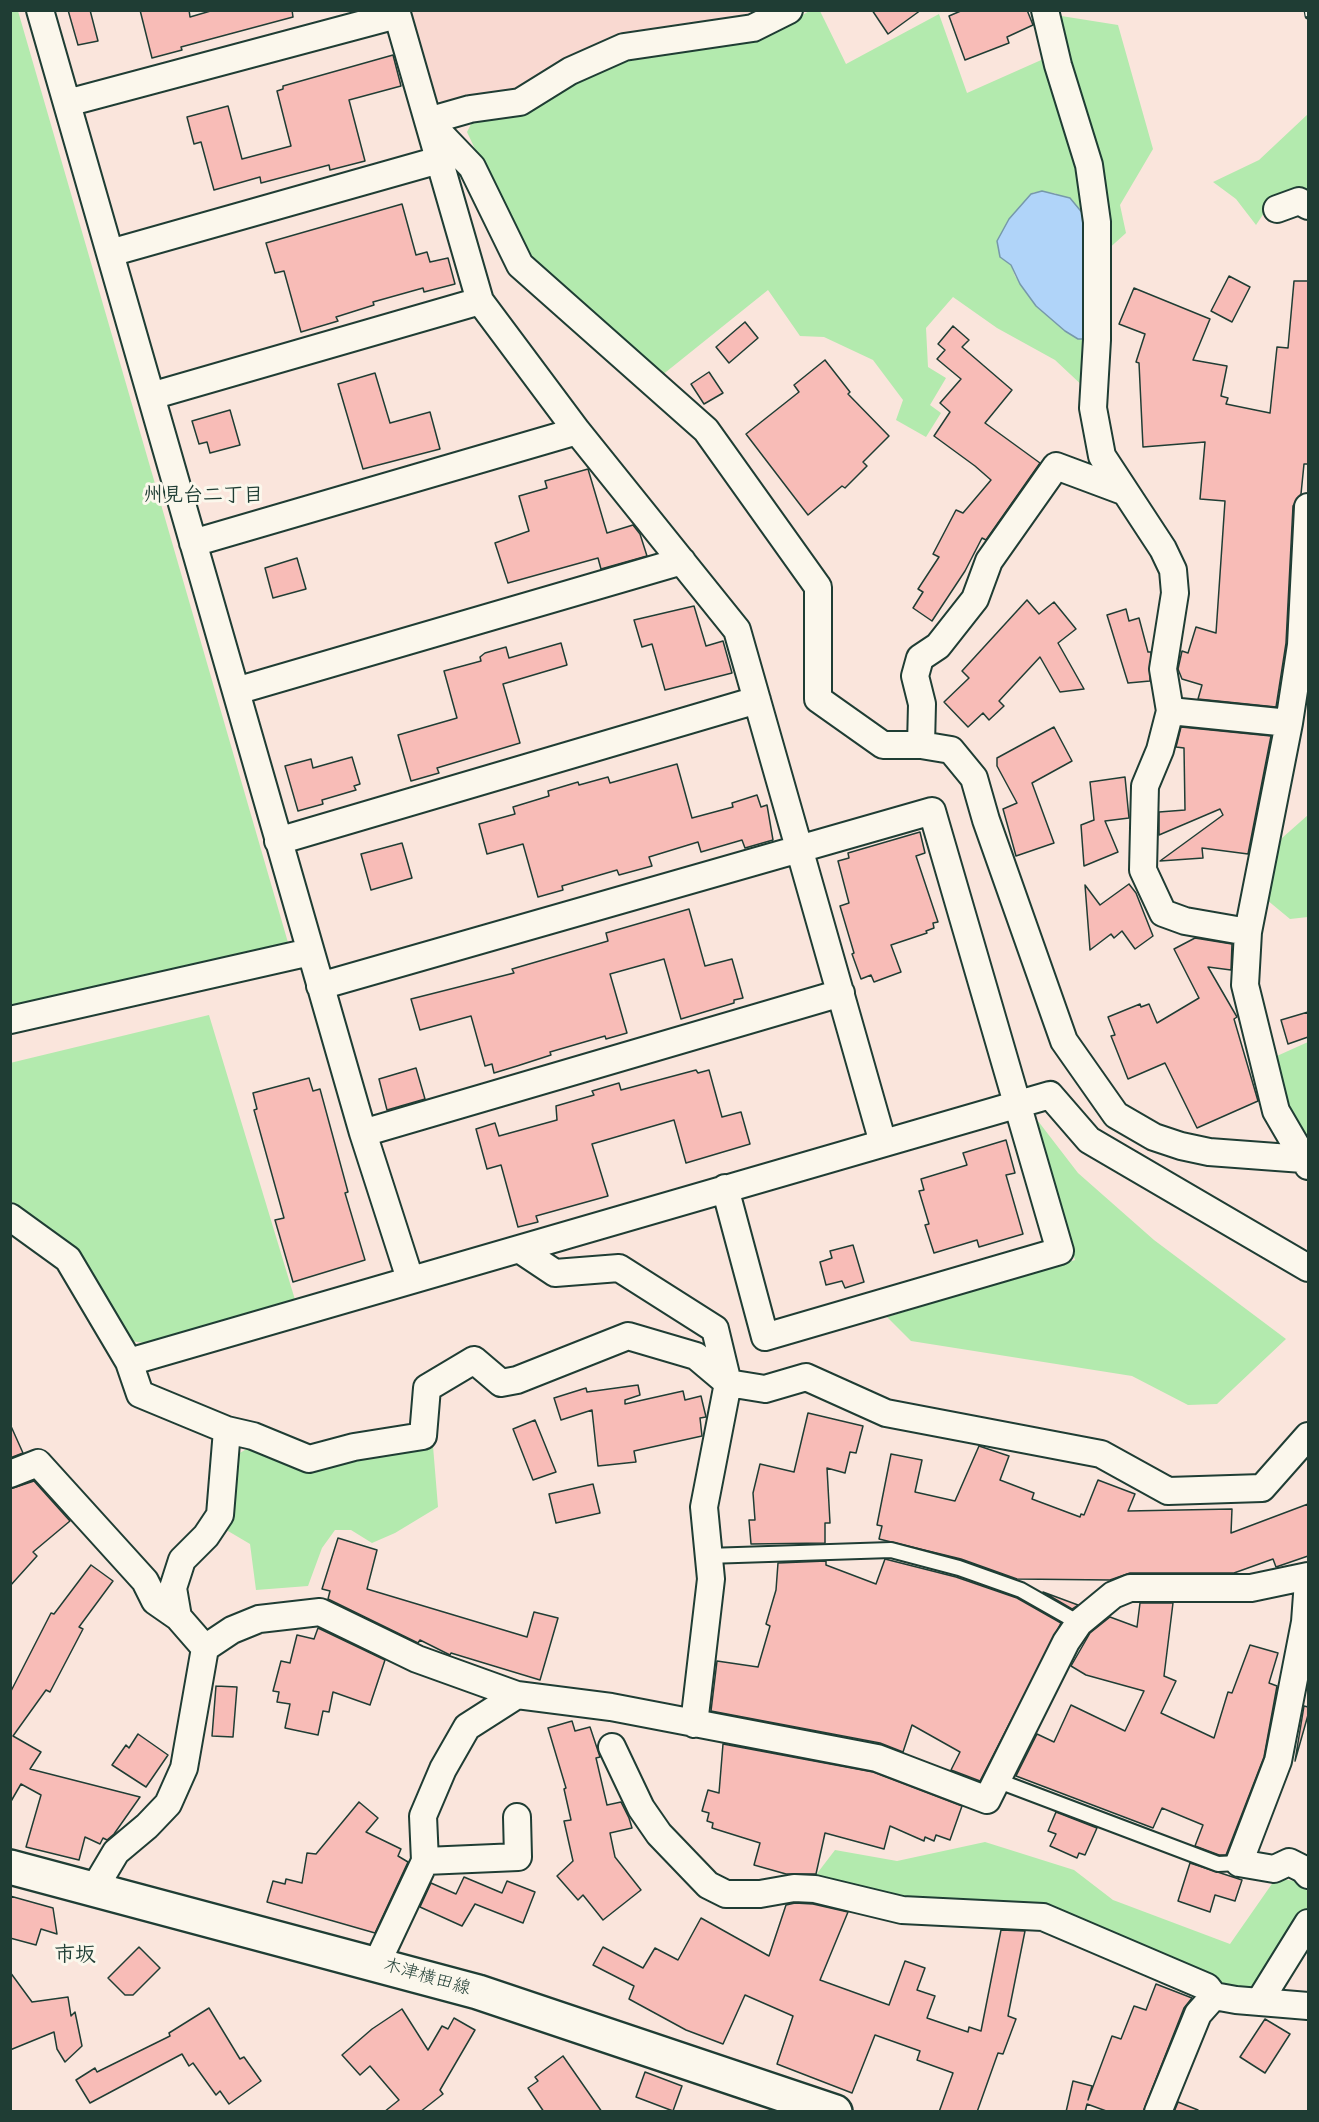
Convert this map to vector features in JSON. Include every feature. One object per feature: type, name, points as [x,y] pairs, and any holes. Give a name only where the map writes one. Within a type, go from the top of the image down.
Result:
[{"type":"main road","name":"木津横田線","points":[[10,1867],[378,1963],[576,2024],[790,2105],[835,2112]]},
{"type":"street","points":[[40,10],[320,987],[363,1133],[410,1279]]},
{"type":"street","points":[[428,121],[470,109],[520,102],[570,71],[624,47],[753,28],[789,10]]},
{"type":"street","points":[[1045,10],[1058,66],[1089,165],[1097,222],[1099,287],[1093,408],[1102,456],[1173,570],[1175,593],[1163,669],[1170,711],[1160,750],[1145,786],[1143,870],[1163,913],[1185,921],[1248,932]]},
{"type":"street","points":[[67,103],[397,13],[480,301],[578,431],[737,630],[883,1143]]},
{"type":"street","points":[[428,121],[472,167],[520,265],[706,430],[818,586],[818,699],[883,745],[921,745],[951,750],[974,778],[986,820],[1064,1041],[1116,1115],[1154,1137],[1181,1146],[1209,1152],[1306,1162]]},
{"type":"street","points":[[110,253],[439,160]]},
{"type":"street","points":[[1277,209],[1299,201],[1308,206]]},
{"type":"street","points":[[151,396],[480,301]]},
{"type":"street","points":[[193,543],[578,431]]},
{"type":"street","points":[[921,745],[922,704],[915,676],[920,658],[938,646],[975,599],[989,561],[1056,466],[1123,490]]},
{"type":"street","points":[[1306,1162],[1276,1111],[1245,985],[1248,932],[1289,723],[1301,645],[1308,507]]},
{"type":"street","points":[[236,691],[682,561]]},
{"type":"street","points":[[279,840],[757,700]]},
{"type":"street","points":[[1170,711],[1289,723]]},
{"type":"street","points":[[320,987],[932,811],[1060,1251],[765,1336],[725,1188]]},
{"type":"street","points":[[10,1020],[310,952]]},
{"type":"street","points":[[363,1133],[841,993]]},
{"type":"street","points":[[129,1362],[1050,1095],[1089,1140],[1308,1268]]},
{"type":"street","points":[[10,1216],[68,1259],[129,1362],[140,1394],[227,1430],[253,1436],[309,1459],[354,1448],[423,1436],[427,1388],[474,1360],[501,1383],[517,1380],[628,1336],[696,1356],[728,1383],[765,1389],[806,1377],[886,1413],[1101,1454],[1168,1491],[1262,1488],[1308,1436]]},
{"type":"street","points":[[519,1249],[555,1273],[619,1268],[716,1329],[728,1383],[704,1508],[711,1579],[694,1724]]},
{"type":"street","points":[[178,1617],[174,1603],[176,1574],[182,1560],[206,1536],[219,1515],[227,1430]]},
{"type":"street","points":[[10,1474],[38,1463],[145,1581],[155,1601],[178,1617],[205,1648]]},
{"type":"street","points":[[94,1889],[116,1852],[147,1826],[168,1804],[184,1768],[205,1648],[246,1623],[273,1617],[320,1612],[417,1659],[517,1695],[611,1707],[877,1758],[987,1800],[1066,1642],[1079,1623],[1113,1595],[1130,1587],[1251,1588],[1308,1576]]},
{"type":"street","points":[[1302,1862],[1274,1869],[1239,1863],[1278,1761],[1307,1622],[1308,1581]]},
{"type":"street","points":[[378,1963],[425,1861],[423,1816],[443,1769],[467,1727],[517,1695]]},
{"type":"street","points":[[612,1747],[641,1808],[659,1834],[708,1885],[726,1894],[760,1894],[794,1888],[815,1888],[902,1910],[1043,1917],[1207,1987],[1214,1996],[1308,2006]]},
{"type":"street","points":[[425,1861],[518,1857],[517,1817]]},
{"type":"street","points":[[1259,2002],[1308,1923]]},
{"type":"street","points":[[1158,2112],[1198,2014],[1214,1996]]},
{"type":"lane","points":[[707,1556],[891,1550],[959,1568],[1022,1590],[1079,1623]]},
{"type":"lane","points":[[996,1780],[1218,1864],[1239,1863]]},
{"type":"shaded area","points":[[407,11],[766,11],[757,17],[686,23],[520,89],[447,105],[433,97]]},
{"type":"green space","points":[[10,11],[18,11],[289,946],[10,1007]]},
{"type":"green space","points":[[809,11],[820,11],[846,64],[939,14],[967,93],[1048,57],[1089,221],[1055,193],[1034,192],[1009,219],[1003,234],[1000,257],[1011,265],[1015,276],[1036,306],[1065,331],[1089,339],[1086,389],[1055,360],[997,328],[953,297],[926,328],[928,367],[946,378],[930,405],[941,413],[926,437],[896,420],[903,400],[873,360],[824,337],[800,336],[768,290],[661,376],[532,264],[522,249],[467,132],[473,120],[627,59],[756,39],[778,31]]},
{"type":"green space","points":[[1055,15],[1118,25],[1153,149],[1120,205],[1126,233],[1105,252]]},
{"type":"green space","points":[[1308,114],[1308,199],[1270,204],[1256,225],[1236,199],[1213,182],[1259,160]]},
{"type":"green space","points":[[1308,815],[1308,917],[1290,919],[1261,895],[1282,838]]},
{"type":"green space","points":[[209,1015],[296,1303],[144,1343],[131,1341],[78,1252],[11,1201],[10,1063]]},
{"type":"green space","points":[[1308,1042],[1308,1143],[1284,1108],[1268,1060]]},
{"type":"green space","points":[[1038,1121],[1078,1173],[1154,1240],[1286,1339],[1217,1404],[1188,1405],[1132,1376],[911,1341],[887,1317],[1075,1260],[1036,1125]]},
{"type":"green space","points":[[433,1446],[438,1507],[395,1533],[372,1543],[351,1530],[335,1530],[322,1548],[308,1586],[256,1590],[250,1544],[228,1531],[238,1454],[250,1447],[356,1459]]},
{"type":"green space","points":[[985,1842],[1074,1870],[1113,1900],[1230,1944],[1276,1878],[1300,1882],[1308,1892],[1308,1913],[1253,1993],[1210,1981],[1053,1910],[904,1902],[809,1884],[835,1850],[897,1861]]},
{"type":"water","points":[[1042,191],[1070,198],[1089,221],[1089,339],[1078,339],[1065,331],[1036,306],[1020,284],[1011,265],[1000,257],[997,241],[1009,219],[1031,194]]},
{"type":"building","points":[[68,10],[90,10],[98,41],[78,45]]},
{"type":"building","points":[[140,10],[189,10],[190,17],[214,10],[292,10],[293,17],[181,47],[182,50],[152,58]]},
{"type":"building","points":[[872,10],[921,10],[888,34]]},
{"type":"building","points":[[963,10],[1027,10],[1033,25],[1007,37],[1009,43],[965,60],[949,16]]},
{"type":"building","points":[[393,55],[401,86],[349,100],[365,161],[330,170],[329,165],[261,183],[260,177],[214,190],[201,142],[194,144],[187,117],[228,106],[242,159],[291,146],[277,91],[283,89],[283,86]]},
{"type":"building","points":[[402,204],[416,255],[427,252],[430,262],[448,258],[455,284],[424,292],[423,288],[373,302],[374,305],[336,317],[338,321],[301,332],[284,271],[275,273],[266,243]]},
{"type":"building","points":[[1229,276],[1250,287],[1232,322],[1211,311]]},
{"type":"building","points":[[1294,281],[1308,281],[1308,464],[1304,464],[1301,494],[1293,506],[1286,643],[1276,707],[1198,699],[1202,685],[1182,679],[1178,669],[1182,651],[1188,653],[1196,627],[1216,633],[1225,501],[1200,499],[1205,442],[1143,447],[1139,363],[1136,362],[1145,334],[1119,324],[1134,288],[1210,319],[1193,360],[1227,366],[1221,396],[1228,398],[1226,404],[1270,413],[1277,347],[1288,348]]},
{"type":"building","points":[[745,322],[758,338],[729,363],[716,347]]},
{"type":"building","points":[[953,326],[969,340],[962,347],[1012,390],[985,423],[1040,463],[986,540],[982,538],[965,571],[932,621],[913,608],[923,592],[918,589],[939,557],[933,554],[956,510],[963,513],[991,480],[934,436],[950,412],[940,403],[961,379],[937,359],[945,350],[938,344]]},
{"type":"building","points":[[825,360],[850,392],[848,394],[889,436],[863,462],[867,466],[845,488],[842,486],[808,515],[746,434],[799,392],[794,385]]},
{"type":"building","points":[[709,372],[723,393],[704,404],[691,384]]},
{"type":"building","points":[[375,373],[390,423],[430,412],[440,449],[363,469],[338,384]]},
{"type":"building","points":[[230,410],[240,445],[210,453],[207,442],[199,444],[192,421]]},
{"type":"building","points":[[588,469],[607,533],[633,525],[640,534],[647,556],[601,569],[598,558],[508,583],[495,543],[529,531],[519,496],[547,488],[545,481]]},
{"type":"building","points":[[297,558],[306,589],[273,598],[265,568]]},
{"type":"building","points":[[1027,600],[1039,614],[1054,602],[1076,629],[1058,643],[1084,689],[1060,692],[1040,657],[999,701],[1004,706],[989,720],[983,713],[968,727],[944,702],[969,678],[962,671]]},
{"type":"building","points":[[694,606],[706,646],[723,641],[732,673],[665,690],[652,644],[642,647],[634,620]]},
{"type":"building","points":[[1126,609],[1129,621],[1139,618],[1148,652],[1151,652],[1150,681],[1128,683],[1107,615]]},
{"type":"building","points":[[561,643],[567,665],[503,684],[520,743],[437,768],[439,773],[411,781],[398,735],[457,718],[444,671],[481,661],[480,657],[485,653],[506,647],[509,658]]},
{"type":"building","points":[[1054,727],[1072,761],[1032,783],[1054,843],[1016,856],[1003,809],[1017,803],[997,766],[997,758]]},
{"type":"building","points":[[1181,727],[1271,736],[1248,854],[1202,848],[1203,858],[1160,861],[1223,815],[1220,809],[1159,835],[1159,812],[1185,810],[1184,748],[1176,747]]},
{"type":"building","points":[[352,757],[360,784],[354,786],[356,790],[322,800],[323,804],[298,811],[285,766],[311,759],[313,768]]},
{"type":"building","points":[[677,764],[692,818],[733,807],[732,803],[757,795],[761,807],[767,805],[773,840],[745,848],[742,840],[701,852],[698,842],[649,857],[652,866],[619,875],[617,870],[562,886],[563,890],[538,897],[523,844],[487,854],[479,824],[515,814],[513,807],[549,796],[548,791],[578,782],[579,785],[608,777],[610,783]]},
{"type":"building","points":[[1125,777],[1129,818],[1105,821],[1118,852],[1084,866],[1081,825],[1094,820],[1090,782]]},
{"type":"building","points":[[920,832],[925,853],[916,856],[938,922],[933,923],[934,928],[926,931],[927,933],[891,945],[901,972],[874,982],[871,975],[861,979],[840,906],[849,903],[838,861],[849,858],[848,853]]},
{"type":"building","points":[[402,843],[412,878],[371,890],[361,854]]},
{"type":"building","points":[[1129,884],[1136,893],[1153,936],[1135,949],[1122,931],[1114,938],[1111,934],[1090,950],[1085,885],[1100,905]]},
{"type":"building","points":[[689,909],[705,966],[732,959],[743,998],[734,1000],[734,1003],[681,1019],[664,959],[610,974],[627,1033],[606,1039],[605,1036],[550,1052],[551,1055],[494,1073],[492,1064],[485,1066],[471,1016],[420,1030],[411,999],[514,973],[512,969],[608,941],[606,933]]},
{"type":"building","points":[[1195,938],[1232,944],[1231,970],[1208,967],[1237,1017],[1234,1019],[1258,1101],[1197,1128],[1165,1063],[1128,1079],[1111,1036],[1115,1035],[1108,1017],[1140,1004],[1141,1007],[1149,1004],[1157,1023],[1199,998],[1174,949]]},
{"type":"building","points":[[1308,1012],[1308,1037],[1288,1044],[1281,1020]]},
{"type":"building","points":[[416,1068],[425,1099],[387,1110],[379,1079]]},
{"type":"building","points":[[696,1070],[698,1073],[709,1070],[722,1117],[741,1112],[750,1144],[686,1163],[674,1120],[592,1144],[608,1196],[536,1216],[538,1222],[518,1227],[501,1165],[487,1169],[476,1129],[495,1123],[499,1136],[557,1120],[556,1106],[594,1095],[592,1091],[619,1083],[621,1090]]},
{"type":"building","points":[[309,1078],[313,1091],[320,1089],[348,1192],[345,1193],[365,1260],[293,1282],[275,1220],[284,1218],[254,1110],[257,1109],[253,1093]]},
{"type":"building","points":[[1006,1140],[1015,1173],[1006,1175],[1023,1234],[979,1247],[977,1240],[934,1253],[925,1225],[929,1224],[919,1191],[924,1190],[921,1179],[967,1165],[963,1153]]},
{"type":"building","points":[[853,1245],[864,1282],[845,1288],[842,1281],[826,1285],[820,1262],[832,1258],[830,1251]]},
{"type":"building","points":[[638,1385],[640,1395],[625,1400],[625,1404],[683,1391],[685,1400],[701,1396],[706,1417],[700,1418],[702,1436],[634,1451],[636,1462],[598,1466],[592,1410],[561,1420],[554,1398],[586,1388],[587,1392]]},
{"type":"building","points":[[808,1413],[863,1426],[856,1453],[850,1452],[845,1473],[827,1468],[830,1523],[825,1523],[825,1543],[751,1544],[749,1520],[755,1520],[753,1493],[760,1464],[794,1472]]},
{"type":"building","points":[[535,1420],[556,1472],[533,1480],[513,1429]]},
{"type":"building","points":[[10,1424],[23,1453],[10,1458]]},
{"type":"building","points":[[979,1446],[1009,1456],[1000,1480],[1034,1493],[1032,1499],[1080,1517],[1081,1514],[1084,1515],[1098,1480],[1135,1494],[1128,1511],[1232,1509],[1231,1533],[1308,1504],[1308,1556],[1276,1567],[1273,1559],[1234,1573],[1130,1573],[1110,1580],[1017,1579],[961,1559],[879,1539],[882,1526],[877,1525],[891,1454],[922,1460],[915,1492],[955,1501]]},
{"type":"building","points":[[34,1481],[70,1521],[33,1552],[37,1556],[10,1586],[10,1489]]},
{"type":"building","points":[[593,1484],[600,1513],[556,1523],[549,1494]]},
{"type":"building","points":[[338,1538],[377,1550],[367,1589],[527,1637],[534,1612],[558,1618],[540,1680],[451,1653],[450,1655],[420,1640],[418,1643],[328,1599],[330,1591],[322,1589]]},
{"type":"building","points":[[885,1559],[956,1577],[1017,1598],[1061,1623],[980,1781],[951,1770],[960,1752],[912,1725],[903,1752],[880,1743],[711,1711],[717,1661],[758,1667],[770,1626],[766,1624],[776,1590],[778,1563],[826,1561],[826,1565],[876,1584]]},
{"type":"building","points":[[91,1565],[113,1581],[79,1627],[83,1629],[50,1692],[46,1690],[13,1736],[41,1752],[30,1769],[140,1797],[114,1834],[107,1840],[103,1838],[100,1844],[85,1837],[79,1860],[26,1847],[41,1795],[21,1784],[10,1803],[10,1693],[51,1613],[54,1614]]},
{"type":"building","points":[[1043,1592],[1078,1605],[1072,1609]]},
{"type":"building","points":[[1140,1603],[1173,1603],[1164,1676],[1176,1681],[1161,1713],[1214,1738],[1228,1692],[1232,1693],[1250,1645],[1278,1653],[1269,1683],[1277,1686],[1264,1757],[1226,1855],[1219,1855],[1195,1846],[1203,1825],[1162,1808],[1153,1828],[1016,1776],[1037,1734],[1054,1742],[1071,1705],[1125,1731],[1144,1691],[1086,1675],[1071,1666],[1090,1633],[1110,1617],[1137,1627]]},
{"type":"building","points":[[318,1628],[385,1660],[370,1705],[333,1692],[329,1712],[323,1711],[318,1735],[285,1728],[290,1704],[277,1702],[279,1692],[273,1691],[281,1661],[290,1663],[297,1635],[314,1639]]},
{"type":"building","points":[[216,1686],[237,1687],[233,1737],[212,1736]]},
{"type":"building","points":[[1304,1706],[1308,1707],[1308,1715],[1295,1761]]},
{"type":"building","points":[[572,1721],[575,1731],[590,1727],[600,1757],[596,1758],[607,1805],[621,1802],[632,1828],[610,1833],[615,1857],[641,1890],[603,1920],[583,1895],[578,1900],[557,1876],[573,1861],[564,1821],[571,1820],[564,1789],[566,1788],[548,1728]]},
{"type":"building","points":[[138,1734],[168,1755],[146,1787],[112,1765],[126,1745],[129,1748]]},
{"type":"building","points":[[723,1744],[873,1772],[962,1806],[950,1840],[936,1835],[934,1841],[925,1837],[924,1841],[890,1826],[884,1849],[825,1833],[816,1874],[786,1874],[754,1865],[760,1843],[712,1828],[713,1823],[707,1821],[709,1813],[702,1811],[708,1790],[719,1793]]},
{"type":"building","points":[[359,1802],[378,1818],[366,1832],[401,1849],[398,1856],[408,1862],[375,1933],[267,1902],[273,1881],[285,1884],[286,1879],[302,1883],[307,1853],[316,1854]]},
{"type":"building","points":[[1056,1812],[1097,1828],[1085,1855],[1079,1853],[1077,1858],[1050,1846],[1056,1834],[1048,1831]]},
{"type":"building","points":[[1190,1863],[1242,1880],[1235,1901],[1215,1895],[1210,1912],[1178,1901]]},
{"type":"building","points":[[464,1877],[502,1893],[507,1881],[535,1892],[523,1923],[475,1904],[462,1926],[420,1907],[431,1883],[456,1894]]},
{"type":"building","points":[[10,1896],[53,1908],[57,1934],[41,1929],[36,1945],[10,1938]]},
{"type":"building","points":[[813,1904],[848,1912],[820,1980],[889,2005],[905,1961],[925,1968],[917,1990],[935,1996],[927,2018],[968,2032],[969,2027],[981,2031],[1001,1930],[1025,1931],[1008,2016],[1016,2019],[1003,2054],[998,2053],[977,2112],[939,2112],[953,2073],[917,2060],[920,2051],[875,2035],[852,2093],[777,2064],[793,2016],[745,1995],[723,2044],[686,2030],[629,1999],[634,1986],[593,1965],[603,1947],[643,1968],[655,1948],[678,1960],[701,1918],[769,1956],[786,1905]]},
{"type":"building","points":[[139,1947],[160,1968],[133,1995],[125,1995],[108,1978]]},
{"type":"building","points":[[10,1972],[32,2002],[68,1997],[71,2016],[75,2012],[82,2046],[65,2062],[57,2049],[54,2032],[10,2050]]},
{"type":"building","points":[[1156,1984],[1192,1998],[1184,2008],[1143,2112],[1109,2112],[1087,2104],[1085,2112],[1066,2112],[1073,2081],[1092,2086],[1088,2100],[1112,2036],[1121,2039],[1134,2006],[1146,2010]]},
{"type":"building","points":[[209,2008],[240,2059],[244,2057],[261,2081],[229,2104],[220,2091],[216,2095],[193,2063],[189,2066],[182,2054],[90,2103],[76,2080],[95,2068],[97,2072],[170,2036],[169,2033]]},
{"type":"building","points":[[402,2009],[428,2050],[442,2026],[448,2029],[454,2018],[475,2030],[440,2090],[443,2094],[420,2112],[384,2112],[399,2100],[370,2066],[360,2075],[342,2055],[372,2029]]},
{"type":"building","points":[[1265,2019],[1290,2034],[1265,2073],[1240,2057]]},
{"type":"building","points":[[563,2056],[602,2112],[544,2112],[528,2088],[538,2081],[535,2077]]},
{"type":"building","points":[[645,2072],[682,2086],[673,2111],[636,2097]]},
{"type":"building","points":[[1178,2102],[1198,2110],[1198,2112],[1174,2112]]},
{"type":"railway","points":[[1307,10],[1308,16]]},
{"type":"district","name":"州見台二丁目","points":[[203,495]]},
{"type":"district","name":"市坂","points":[[75,1955]]}]
